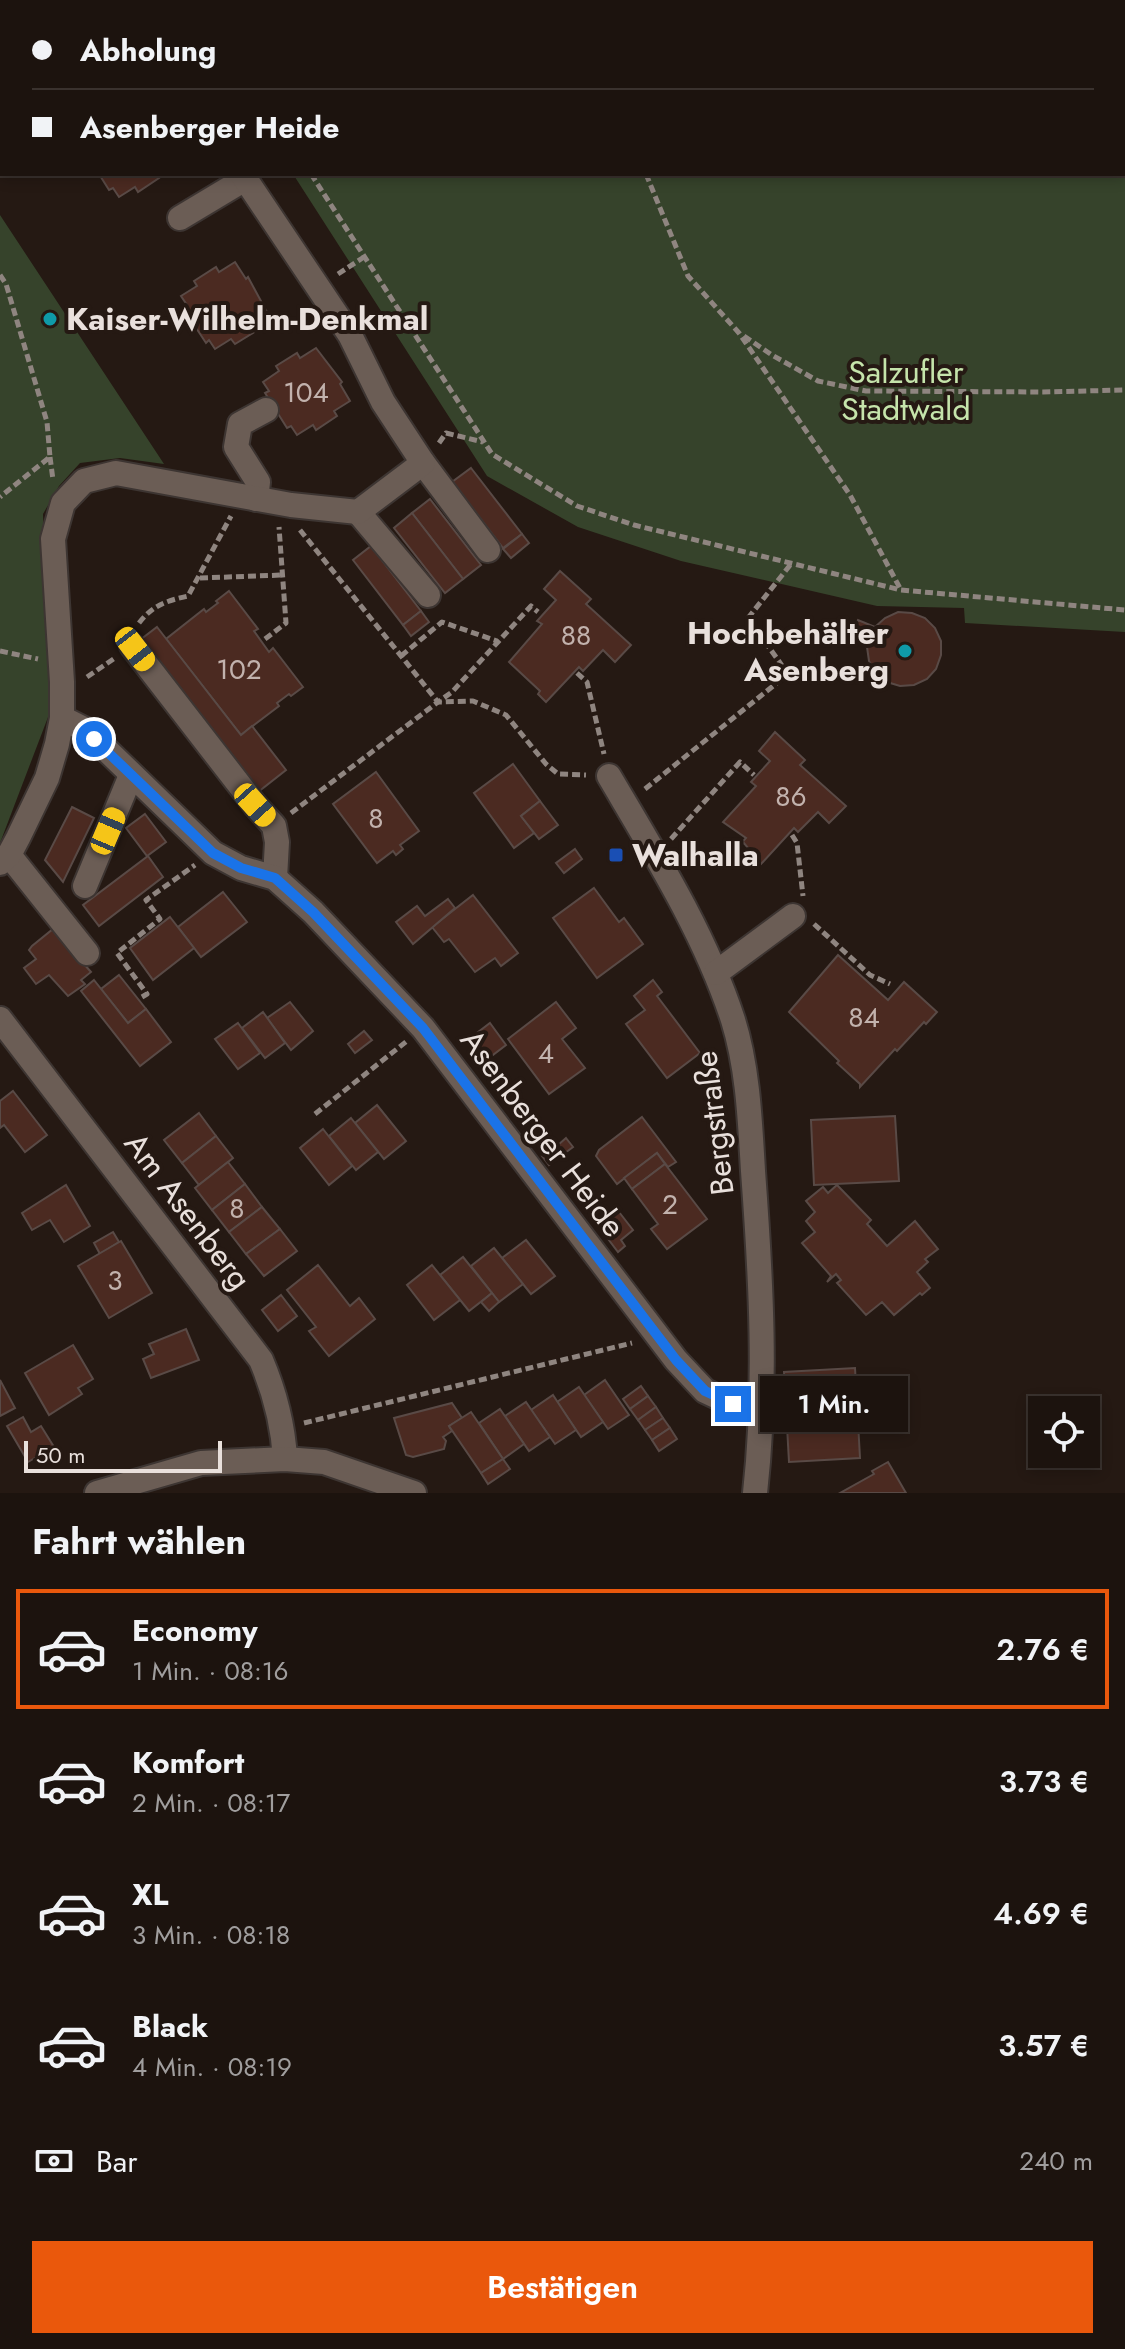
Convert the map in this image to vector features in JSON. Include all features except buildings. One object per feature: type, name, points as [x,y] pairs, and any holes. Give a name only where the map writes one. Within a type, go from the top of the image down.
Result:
[{"type":"street","points":[[180,218],[243,176],[350,335],[383,402],[423,463],[488,550]]},
{"type":"street","points":[[265,500],[258,482],[236,447],[240,424],[266,410]]},
{"type":"street","points":[[358,512],[423,463]]},
{"type":"street","points":[[87,953],[4,859],[47,778],[62,718],[53,539],[63,503],[84,481],[116,473],[265,500],[358,512],[428,595]]},
{"type":"street","points":[[62,718],[86,730],[213,853],[241,868],[275,878],[277,842],[274,826],[132,646]]},
{"type":"street","points":[[85,886],[131,775]]},
{"type":"street","name":"Bergstraße","points":[[609,776],[716,973],[734,1023],[743,1065],[760,1260],[762,1418],[755,1493]]},
{"type":"street","name":"Asenberger Heide","points":[[275,878],[313,912],[423,1028],[658,1336],[705,1391],[762,1418]]},
{"type":"street","points":[[716,973],[799,913]]},
{"type":"street","name":"Am Asenberg","points":[[0,1019],[261,1360],[274,1392],[283,1428],[285,1459]]},
{"type":"street","points":[[97,1493],[201,1463],[285,1459],[324,1462],[414,1493]]},
{"type":"path","points":[[312,176],[492,454],[577,506],[634,525],[901,590],[1125,610]]},
{"type":"path","points":[[647,176],[688,276],[739,333],[850,495],[901,590]]},
{"type":"path","points":[[336,276],[364,257]]},
{"type":"path","points":[[0,275],[6,284],[47,422],[50,457],[0,497]]},
{"type":"path","points":[[739,333],[818,381],[866,391],[1125,390]]},
{"type":"path","points":[[423,463],[446,433],[484,442]]},
{"type":"path","points":[[265,500],[283,575],[286,623],[265,639]]},
{"type":"path","points":[[0,651],[61,672],[88,677],[132,646],[135,628],[149,609],[188,596],[231,519],[265,500]]},
{"type":"path","points":[[265,500],[290,517],[438,702]]},
{"type":"path","points":[[625,804],[788,674],[748,618],[792,564]]},
{"type":"path","points":[[199,578],[283,575]]},
{"type":"path","points":[[274,826],[452,692],[531,606],[538,612]]},
{"type":"path","points":[[401,656],[442,622],[497,641]]},
{"type":"path","points":[[438,702],[473,701],[506,715],[558,774],[609,776],[587,682],[577,673]]},
{"type":"path","points":[[677,833],[740,762],[754,775]]},
{"type":"path","points":[[792,835],[797,843],[799,913],[870,975],[890,984]]},
{"type":"path","points":[[142,997],[147,994],[117,953],[160,919],[146,900],[213,853]]},
{"type":"path","points":[[315,1114],[423,1028]]},
{"type":"path","points":[[283,1428],[658,1336]]},
{"type":"green space","name":"Salzufler Stadtwald","points":[[294,176],[1125,176],[1125,632],[965,623],[964,608],[877,606],[681,561],[578,527],[487,476]]},
{"type":"green space","points":[[0,215],[164,464],[120,458],[80,463],[59,486],[43,514],[50,712],[0,843]]},
{"type":"place","name":"Kaiser-Wilhelm-Denkmal","points":[[50,319]]},
{"type":"place","name":"Hochbehälter Asenberg","points":[[905,651]]},
{"type":"place","name":"Walhalla","points":[[616,855]]},
{"type":"route","points":[[94,739],[213,853],[241,868],[275,878],[313,912],[423,1028],[676,1360],[705,1391],[733,1404]]}]
